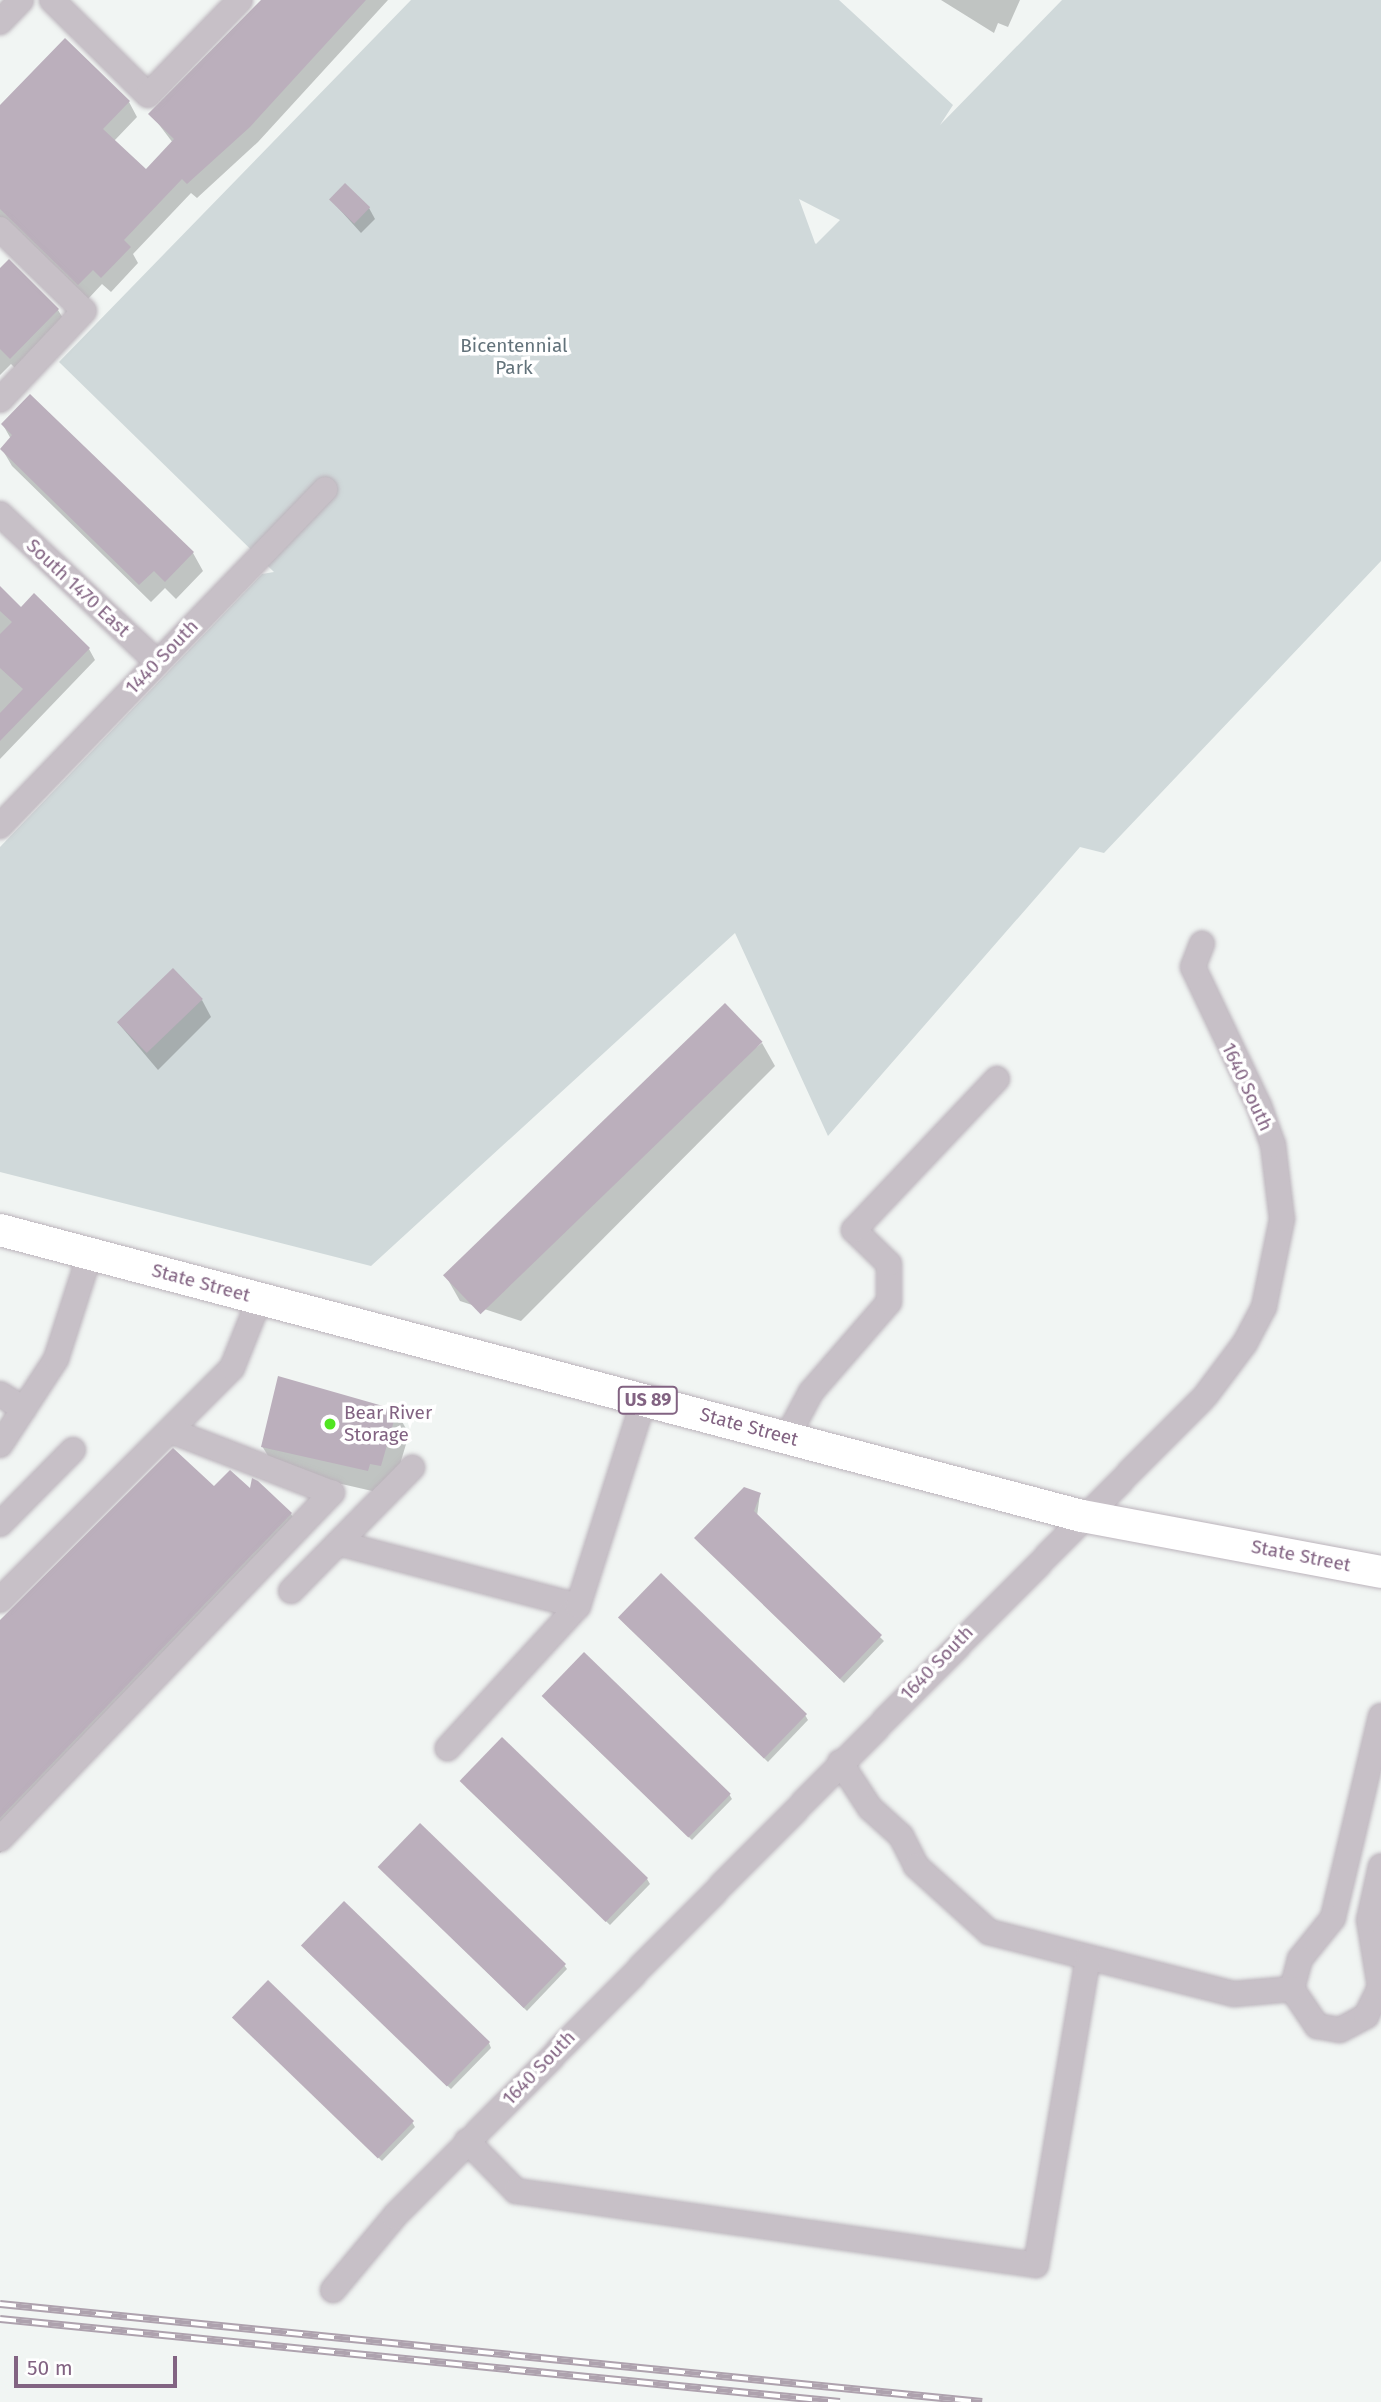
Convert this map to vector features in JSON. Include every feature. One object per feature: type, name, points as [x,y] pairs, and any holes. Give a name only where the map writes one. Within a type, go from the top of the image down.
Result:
[{"type":"main road","name":"State Street","points":[[0,1230],[1082,1516],[1381,1572]]},
{"type":"street","points":[[52,0],[148,95],[240,0]]},
{"type":"street","points":[[0,229],[84,311],[0,400]]},
{"type":"street","name":"1440 South","points":[[0,826],[325,489]]},
{"type":"street","name":"South 1470 East","points":[[0,514],[157,662]]},
{"type":"street","name":"1640 South","points":[[333,2290],[467,2141],[1082,1516],[1206,1395],[1264,1307],[1282,1219],[1273,1145],[1201,994],[1193,967],[1202,944]]},
{"type":"street","points":[[788,1437],[811,1392],[889,1302],[889,1264],[854,1230],[997,1079]]},
{"type":"street","points":[[0,1445],[56,1359],[90,1254]]},
{"type":"street","points":[[0,1600],[232,1368],[260,1298]]},
{"type":"street","points":[[0,1394],[24,1409]]},
{"type":"street","points":[[448,1748],[578,1606],[644,1399]]},
{"type":"street","points":[[0,1839],[332,1493],[171,1431]]},
{"type":"street","points":[[0,1524],[73,1450]]},
{"type":"street","points":[[291,1591],[412,1468]]},
{"type":"street","points":[[338,1543],[578,1606]]},
{"type":"street","points":[[1381,1716],[1372,1790],[1333,1918],[1300,1959],[1292,1989],[1317,2026],[1340,2030],[1366,2016],[1381,1987],[1369,1920],[1381,1866]]},
{"type":"street","points":[[840,1762],[870,1808],[901,1836],[916,1866],[961,1911],[989,1932],[1234,1994],[1292,1989]]},
{"type":"street","points":[[467,2141],[516,2191],[1036,2265],[1088,1957]]},
{"type":"green space","name":"Bicentennial Park","points":[[411,0],[839,0],[953,105],[940,125],[1062,0],[1381,0],[1381,561],[1104,853],[1080,847],[828,1136],[735,933],[371,1266],[0,1172],[0,847],[262,574],[274,572],[59,362]],"holes":[[[799,199],[840,220],[816,244]]]},
{"type":"building","points":[[261,0],[366,0],[250,127],[187,184],[182,179],[124,240],[131,247],[101,278],[93,270],[78,285],[0,209],[0,105],[65,38],[130,101],[103,129],[146,169],[174,139],[148,114]]},
{"type":"building","points":[[345,183],[370,207],[354,224],[329,200]]},
{"type":"building","points":[[9,259],[59,309],[10,359],[0,349],[0,268]]},
{"type":"building","points":[[30,394],[194,552],[165,582],[154,571],[139,585],[0,449],[12,435],[1,424]]},
{"type":"building","points":[[0,586],[21,607],[34,593],[90,648],[0,741],[0,713],[23,689],[0,668],[0,634],[12,622],[0,611]]},
{"type":"building","points":[[173,968],[203,999],[147,1053],[117,1022]]},
{"type":"building","points":[[725,1003],[763,1042],[481,1314],[443,1275]]},
{"type":"building","name":"Bear River Storage","points":[[278,1376],[397,1410],[381,1466],[370,1464],[368,1471],[261,1447]]},
{"type":"building","points":[[173,1448],[214,1486],[230,1470],[250,1488],[252,1478],[258,1481],[292,1513],[0,1818],[0,1620]]},
{"type":"building","points":[[744,1487],[761,1493],[754,1511],[882,1635],[840,1679],[694,1538]]},
{"type":"building","points":[[661,1573],[807,1714],[764,1759],[618,1618]]},
{"type":"building","points":[[584,1652],[731,1794],[688,1838],[542,1696]]},
{"type":"building","points":[[502,1737],[648,1878],[606,1922],[460,1781]]},
{"type":"building","points":[[420,1823],[566,1964],[524,2008],[378,1867]]},
{"type":"building","points":[[344,1901],[490,2042],[447,2087],[301,1946]]},
{"type":"building","points":[[268,1980],[414,2121],[378,2158],[232,2017]]},
{"type":"railway","points":[[0,2304],[982,2402]]},
{"type":"railway","points":[[0,2319],[840,2402]]},
{"type":"place","name":"Bear River Storage","points":[[330,1424]]}]
